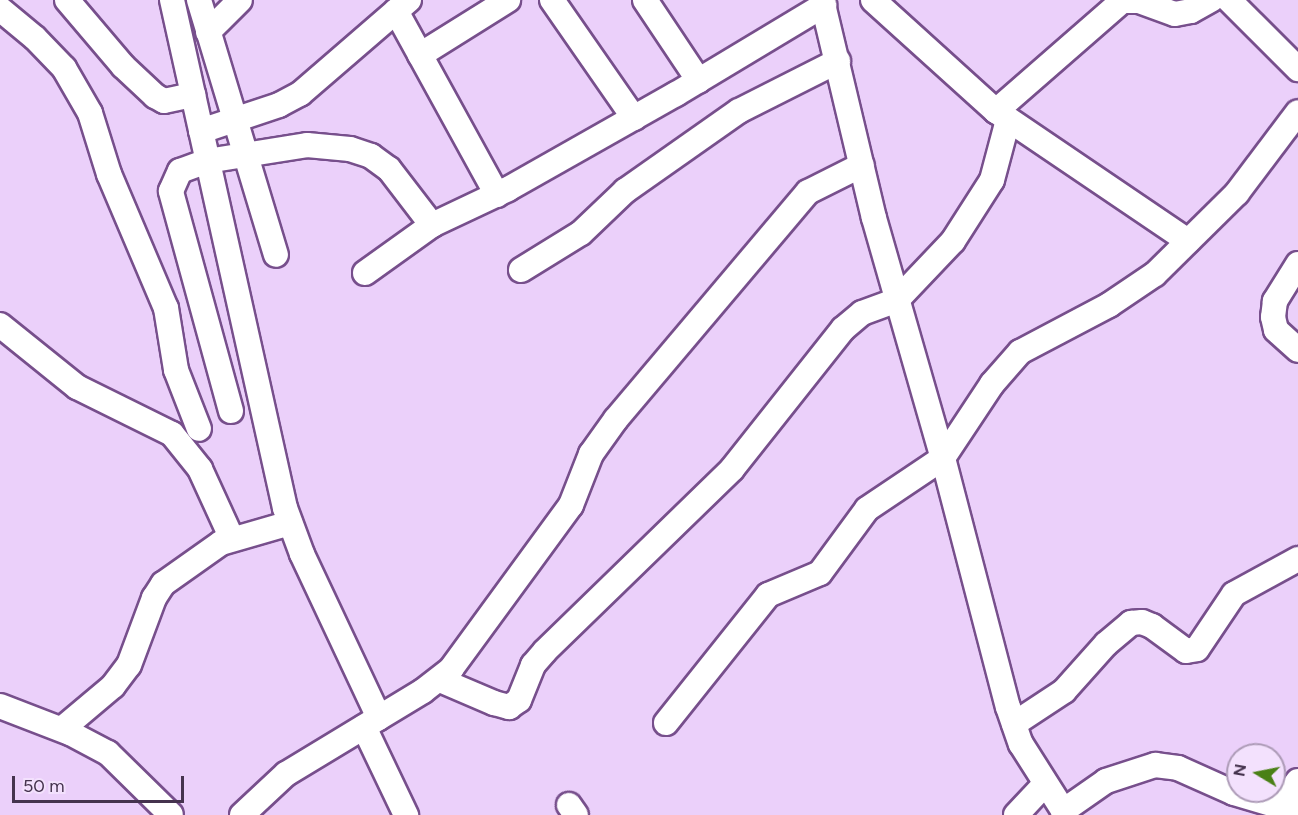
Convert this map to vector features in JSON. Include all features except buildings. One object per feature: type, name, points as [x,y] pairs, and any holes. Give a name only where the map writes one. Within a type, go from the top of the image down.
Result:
[{"type":"street","points":[[67,0],[123,66],[155,96],[164,100],[193,95]]},
{"type":"street","points":[[172,0],[290,523],[372,722],[406,815]]},
{"type":"street","points":[[199,0],[235,118],[249,155],[276,255]]},
{"type":"street","points":[[208,32],[240,0]]},
{"type":"street","points":[[420,55],[508,0]]},
{"type":"street","points":[[552,0],[634,118]]},
{"type":"street","points":[[645,0],[699,81]]},
{"type":"street","points":[[873,0],[1002,115],[1188,241]]},
{"type":"street","points":[[440,680],[509,707],[519,700],[533,665],[545,651],[732,469],[843,329],[862,313],[897,300],[953,241],[982,201],[992,180],[1002,115],[1110,9],[1122,1],[1139,0],[1175,14],[1191,11],[1211,0]]},
{"type":"street","points":[[1229,0],[1298,69]]},
{"type":"street","points":[[365,273],[432,225],[496,195],[699,81],[823,2],[897,300],[943,458],[1014,724],[1045,784],[1064,813],[1106,781],[1155,765],[1178,768],[1288,809],[1298,781]]},
{"type":"street","points":[[201,131],[279,105],[300,94],[402,5],[420,55],[496,195]]},
{"type":"street","points":[[0,9],[35,38],[64,68],[90,113],[109,174],[166,308],[176,370],[199,429]]},
{"type":"street","points":[[521,270],[581,233],[625,191],[740,111],[838,61]]},
{"type":"street","points":[[666,723],[768,595],[820,573],[867,509],[892,489],[943,458],[992,384],[1020,352],[1137,289],[1237,193],[1298,112]]},
{"type":"street","points":[[231,411],[171,191],[172,182],[180,171],[207,161],[307,145],[329,145],[371,156],[389,170],[432,225]]},
{"type":"street","points":[[242,815],[286,774],[440,680],[467,650],[571,505],[591,454],[616,419],[808,192],[862,165]]},
{"type":"street","points":[[1298,264],[1275,301],[1273,317],[1276,330],[1298,350]]},
{"type":"street","points":[[0,325],[77,387],[148,421],[178,441],[200,469],[232,539]]},
{"type":"street","points":[[178,441],[260,396]]},
{"type":"street","points":[[62,729],[112,686],[129,665],[154,598],[163,584],[209,549],[232,539],[290,523]]},
{"type":"street","points":[[1014,724],[1064,691],[1106,644],[1131,623],[1142,622],[1152,626],[1186,651],[1197,649],[1234,594],[1298,559]]},
{"type":"street","points":[[0,706],[62,729],[122,763],[171,815]]},
{"type":"street","points":[[1016,815],[1045,784]]}]
